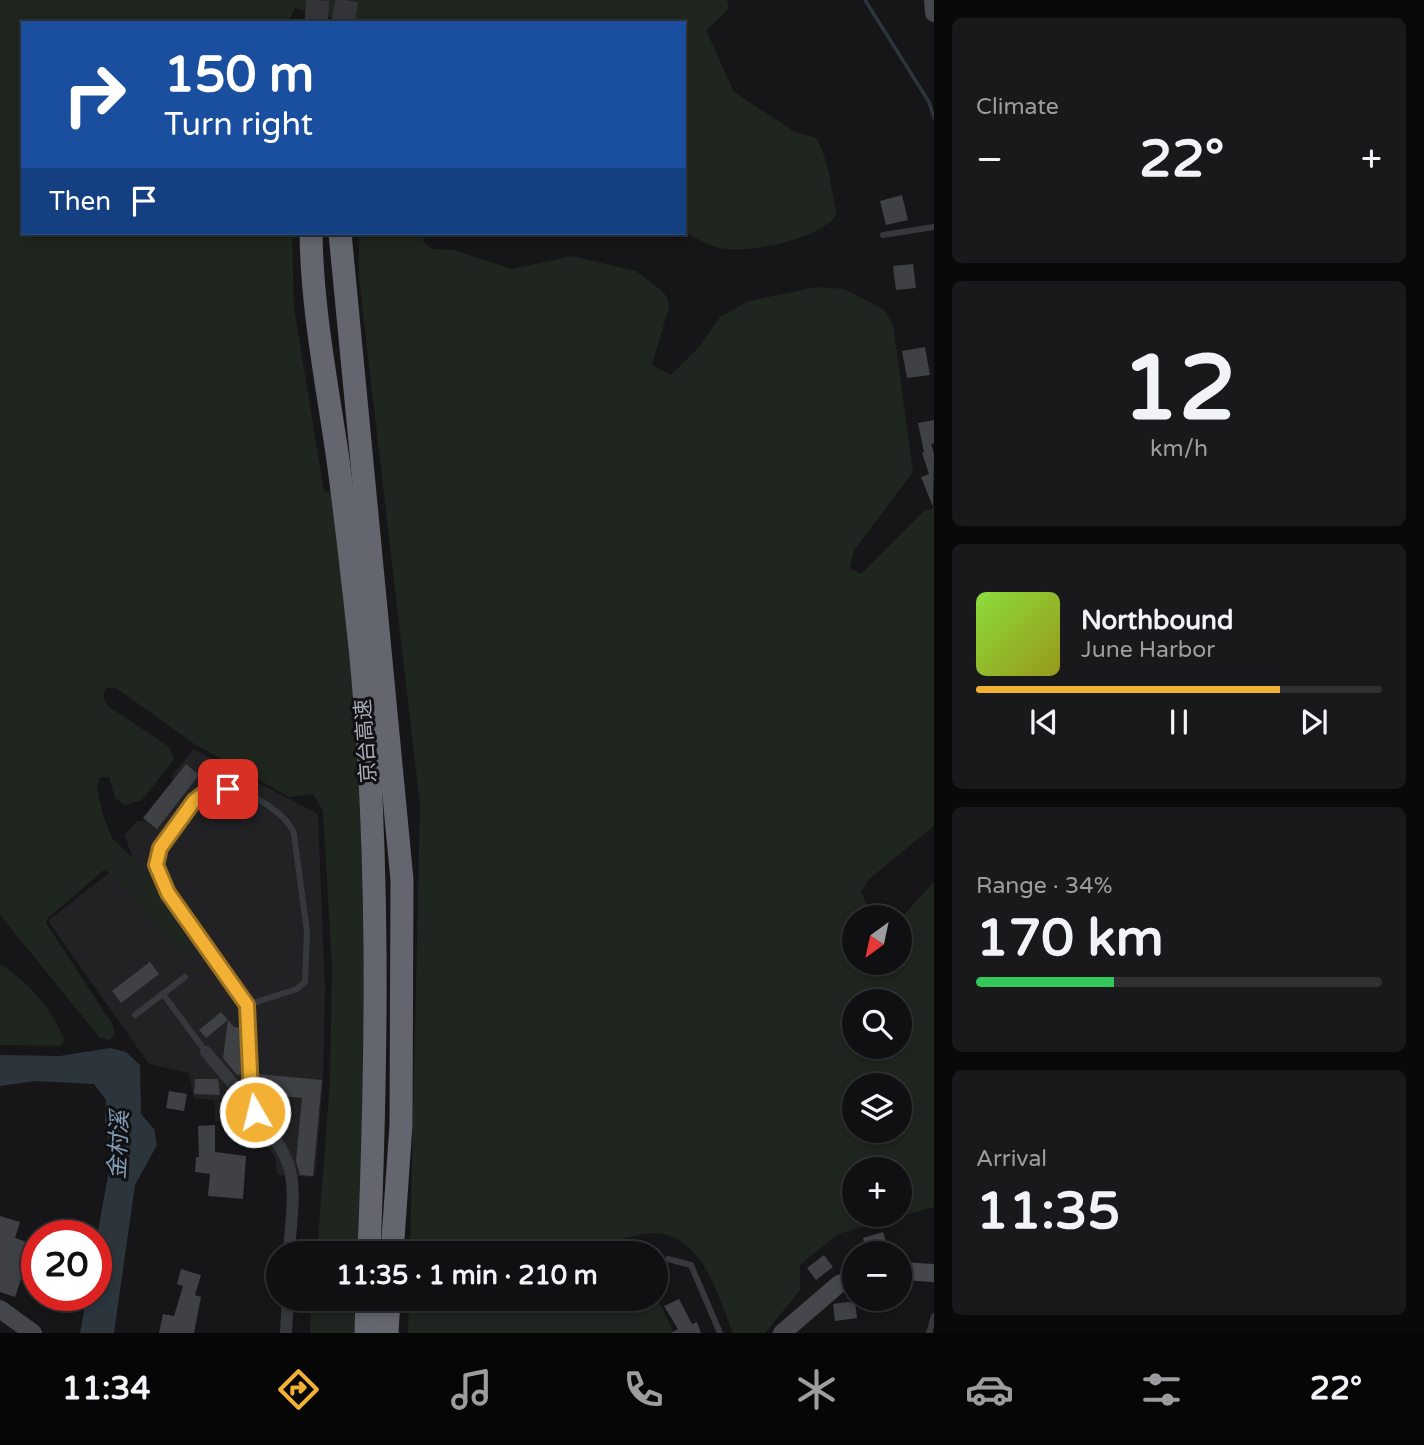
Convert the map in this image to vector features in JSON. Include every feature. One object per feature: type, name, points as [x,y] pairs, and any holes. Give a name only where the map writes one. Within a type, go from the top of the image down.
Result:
[{"type":"highway","name":"京台高速","points":[[311,235],[312,285],[338,456],[360,648],[376,880],[374,1124],[369,1241]]},
{"type":"highway","name":"京台高速","points":[[340,235],[402,880],[401,1125],[393,1241]]},
{"type":"highway","points":[[366,1333],[367,1311]]},
{"type":"highway","points":[[387,1333],[388,1311]]},
{"type":"main road","points":[[933,0],[934,13]]},
{"type":"main road","points":[[912,1271],[934,1273]]},
{"type":"main road","points":[[782,1333],[842,1283]]},
{"type":"main road","points":[[0,1309],[33,1333]]},
{"type":"street","points":[[206,1052],[255,1112],[287,1161],[292,1186],[290,1241]]},
{"type":"street","points":[[286,1333],[287,1311]]},
{"type":"lane","points":[[883,235],[934,226]]},
{"type":"lane","points":[[247,1005],[297,989],[305,982],[307,932],[294,834],[291,822],[256,798],[228,789],[207,791],[194,801],[160,848],[156,865],[168,893],[247,1005],[251,1094],[255,1112]]},
{"type":"lane","points":[[135,1015],[185,977]]},
{"type":"lane","points":[[163,994],[206,1052]]},
{"type":"lane","points":[[668,1259],[691,1265],[720,1333]]},
{"type":"lane","points":[[929,1333],[934,1316]]},
{"type":"shaded area","points":[[0,0],[727,0],[729,9],[706,30],[734,92],[795,132],[816,138],[827,165],[837,214],[829,223],[801,237],[748,249],[720,248],[686,233],[686,21],[344,21],[295,8],[289,21],[21,21],[21,235],[292,235],[294,308],[324,491],[337,495],[356,704],[367,979],[361,1241],[318,1241],[330,1080],[332,967],[323,811],[313,794],[289,797],[193,743],[116,688],[106,688],[103,696],[108,706],[168,746],[174,759],[142,800],[125,805],[115,798],[109,777],[100,777],[97,787],[102,812],[112,838],[146,872],[178,920],[190,947],[186,954],[177,948],[121,880],[104,870],[48,918],[46,923],[113,1025],[115,1035],[109,1040],[100,1038],[0,915]]},
{"type":"shaded area","points":[[359,235],[423,235],[424,242],[432,249],[453,250],[512,269],[572,256],[636,271],[667,297],[669,307],[652,365],[671,375],[701,345],[720,317],[749,301],[817,287],[845,289],[884,310],[893,325],[913,472],[854,550],[850,568],[861,574],[923,512],[934,508],[934,826],[869,879],[861,892],[867,905],[842,905],[842,975],[912,975],[912,906],[934,882],[934,1207],[912,1213],[912,1157],[842,1157],[842,1227],[863,1227],[838,1234],[800,1265],[800,1290],[765,1333],[733,1333],[706,1270],[685,1244],[671,1236],[642,1234],[614,1241],[410,1241],[420,805],[359,279]]},
{"type":"shaded area","points":[[193,749],[318,814],[325,989],[323,1081],[315,1177],[277,1175],[275,1157],[256,1129],[215,1121],[215,1100],[194,1098],[189,1073],[149,1064],[48,921],[132,855],[124,835],[137,821],[152,822],[178,785],[171,777]]},
{"type":"shaded area","points":[[0,964],[30,988],[46,1006],[64,1039],[61,1046],[0,1045]]},
{"type":"shaded area","points":[[311,1311],[360,1311],[359,1333],[310,1333]]},
{"type":"shaded area","points":[[409,1311],[663,1311],[674,1333],[408,1333]]},
{"type":"water","name":"金村溪","points":[[110,1048],[126,1052],[140,1065],[141,1114],[154,1129],[157,1145],[135,1185],[114,1333],[80,1333],[84,1311],[112,1311],[112,1220],[100,1220],[112,1155],[105,1125],[106,1100],[94,1084],[35,1081],[0,1086],[0,1055],[60,1056]]},
{"type":"building","points":[[902,195],[908,220],[886,225],[880,201]]},
{"type":"building","points":[[913,264],[916,288],[896,290],[893,266]]},
{"type":"building","points":[[925,347],[930,375],[907,378],[902,351]]},
{"type":"building","points":[[934,420],[934,443],[931,444],[934,453],[933,507],[921,477],[929,474],[922,453],[924,452],[918,423]]},
{"type":"building","points":[[186,764],[199,775],[157,829],[143,818]]},
{"type":"building","points":[[150,962],[159,974],[121,1003],[112,991]]},
{"type":"building","points":[[221,1012],[228,1020],[206,1038],[199,1030]]},
{"type":"building","points":[[228,1020],[234,1027],[244,1028],[245,1074],[237,1075],[223,1058]]},
{"type":"building","points":[[258,1074],[322,1080],[313,1176],[300,1175],[296,1161],[302,1098],[257,1093]]},
{"type":"building","points":[[195,1079],[218,1079],[220,1095],[194,1094]]},
{"type":"building","points":[[169,1091],[187,1094],[184,1111],[166,1108]]},
{"type":"building","points":[[215,1125],[215,1152],[246,1156],[243,1199],[208,1196],[210,1174],[195,1172],[196,1157],[199,1157],[198,1126]]},
{"type":"building","points":[[0,1216],[20,1222],[15,1238],[21,1240],[21,1280],[15,1297],[0,1292]]},
{"type":"building","points":[[883,1232],[886,1241],[864,1241],[863,1238]]},
{"type":"building","points":[[824,1255],[833,1267],[816,1280],[807,1268]]},
{"type":"building","points":[[181,1269],[201,1275],[195,1295],[201,1297],[194,1333],[159,1333],[163,1314],[174,1316],[183,1286],[177,1284]]},
{"type":"building","points":[[679,1299],[692,1324],[697,1322],[701,1333],[671,1333],[678,1329],[667,1311],[668,1304]]},
{"type":"building","points":[[842,1303],[842,1311],[856,1311],[857,1318],[835,1321],[833,1304]]},
{"type":"waterway","points":[[865,0],[929,102],[934,118]]},
{"type":"tunnel","points":[[316,21],[318,0]]},
{"type":"tunnel","points":[[343,21],[347,0]]},
{"type":"route","points":[[228,789],[207,791],[194,801],[155,858],[168,893],[247,1005],[251,1094],[255,1112]]}]
